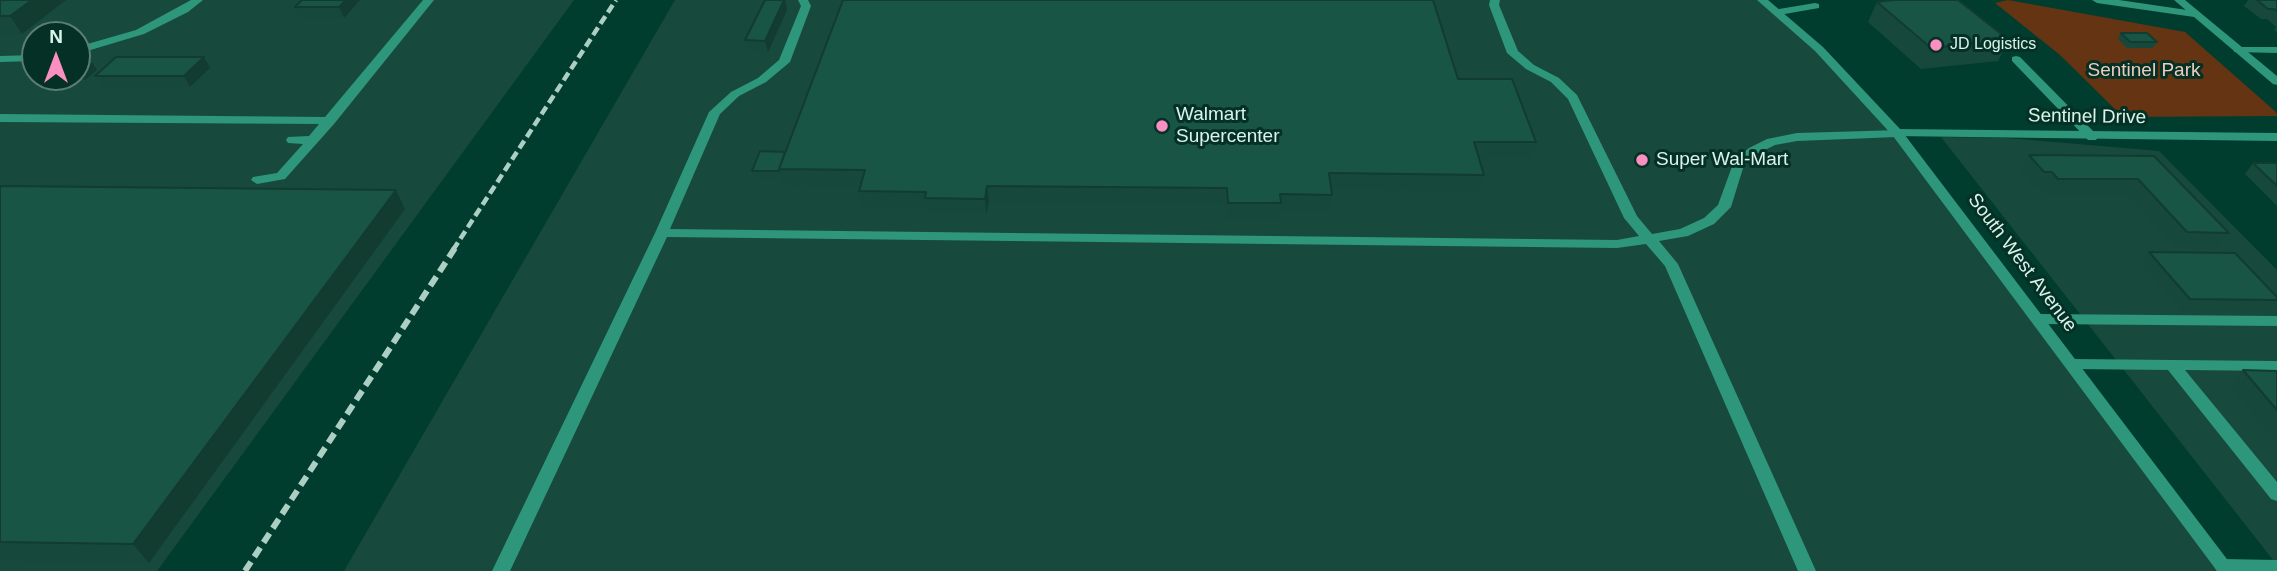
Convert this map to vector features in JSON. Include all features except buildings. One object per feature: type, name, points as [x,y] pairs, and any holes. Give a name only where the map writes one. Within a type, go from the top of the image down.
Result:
[{"type":"street","points":[[91,47],[141,32],[198,0]]},
{"type":"street","points":[[257,180],[282,176],[429,0]]},
{"type":"street","points":[[500,571],[663,233],[715,112],[735,94],[762,80],[784,62],[806,6],[803,0]]},
{"type":"street","points":[[1495,0],[1494,5],[1513,53],[1530,67],[1555,80],[1573,97],[1631,218],[1671,264],[1807,571]]},
{"type":"street","name":"South West Avenue","points":[[1762,0],[1819,49],[1897,133],[2225,568]]},
{"type":"street","points":[[2097,0],[2194,14]]},
{"type":"street","points":[[2179,0],[2277,82]]},
{"type":"street","points":[[1779,12],[1815,6]]},
{"type":"street","points":[[2238,50],[2277,50]]},
{"type":"street","points":[[0,59],[21,58]]},
{"type":"street","points":[[2016,59],[2092,137]]},
{"type":"street","points":[[2027,84],[2040,84]]},
{"type":"street","points":[[0,118],[330,121]]},
{"type":"street","name":"Sentinel Drive","points":[[663,233],[1583,245],[1648,240],[1683,233],[1709,222],[1724,206],[1738,164],[1753,151],[1771,142],[1797,137],[1897,133],[2277,137]]},
{"type":"street","points":[[292,140],[314,140]]},
{"type":"street","points":[[2039,318],[2138,315],[2277,321]]},
{"type":"street","points":[[2073,364],[2277,366]]},
{"type":"street","points":[[2172,365],[2277,494]]},
{"type":"street","points":[[2225,568],[2277,567]]},
{"type":"shaded area","points":[[0,0],[574,0],[157,571],[0,571]]},
{"type":"shaded area","points":[[675,0],[1760,0],[1777,12],[1876,110],[2223,571],[344,571]]},
{"type":"shaded area","points":[[1941,137],[2007,138],[2159,151],[2277,270],[2277,565]]},
{"type":"green space","name":"Sentinel Park","points":[[2008,0],[2185,32],[2276,112],[2277,116],[2123,117],[2060,55],[1995,3]]},
{"type":"railway","points":[[453,250],[616,0]]},
{"type":"railway","points":[[245,571],[455,248]]},
{"type":"place","name":"JD Logistics","points":[[1936,45]]},
{"type":"place","name":"Walmart Supercenter","points":[[1162,126]]},
{"type":"place","name":"Super Wal-Mart","points":[[1642,160]]}]
